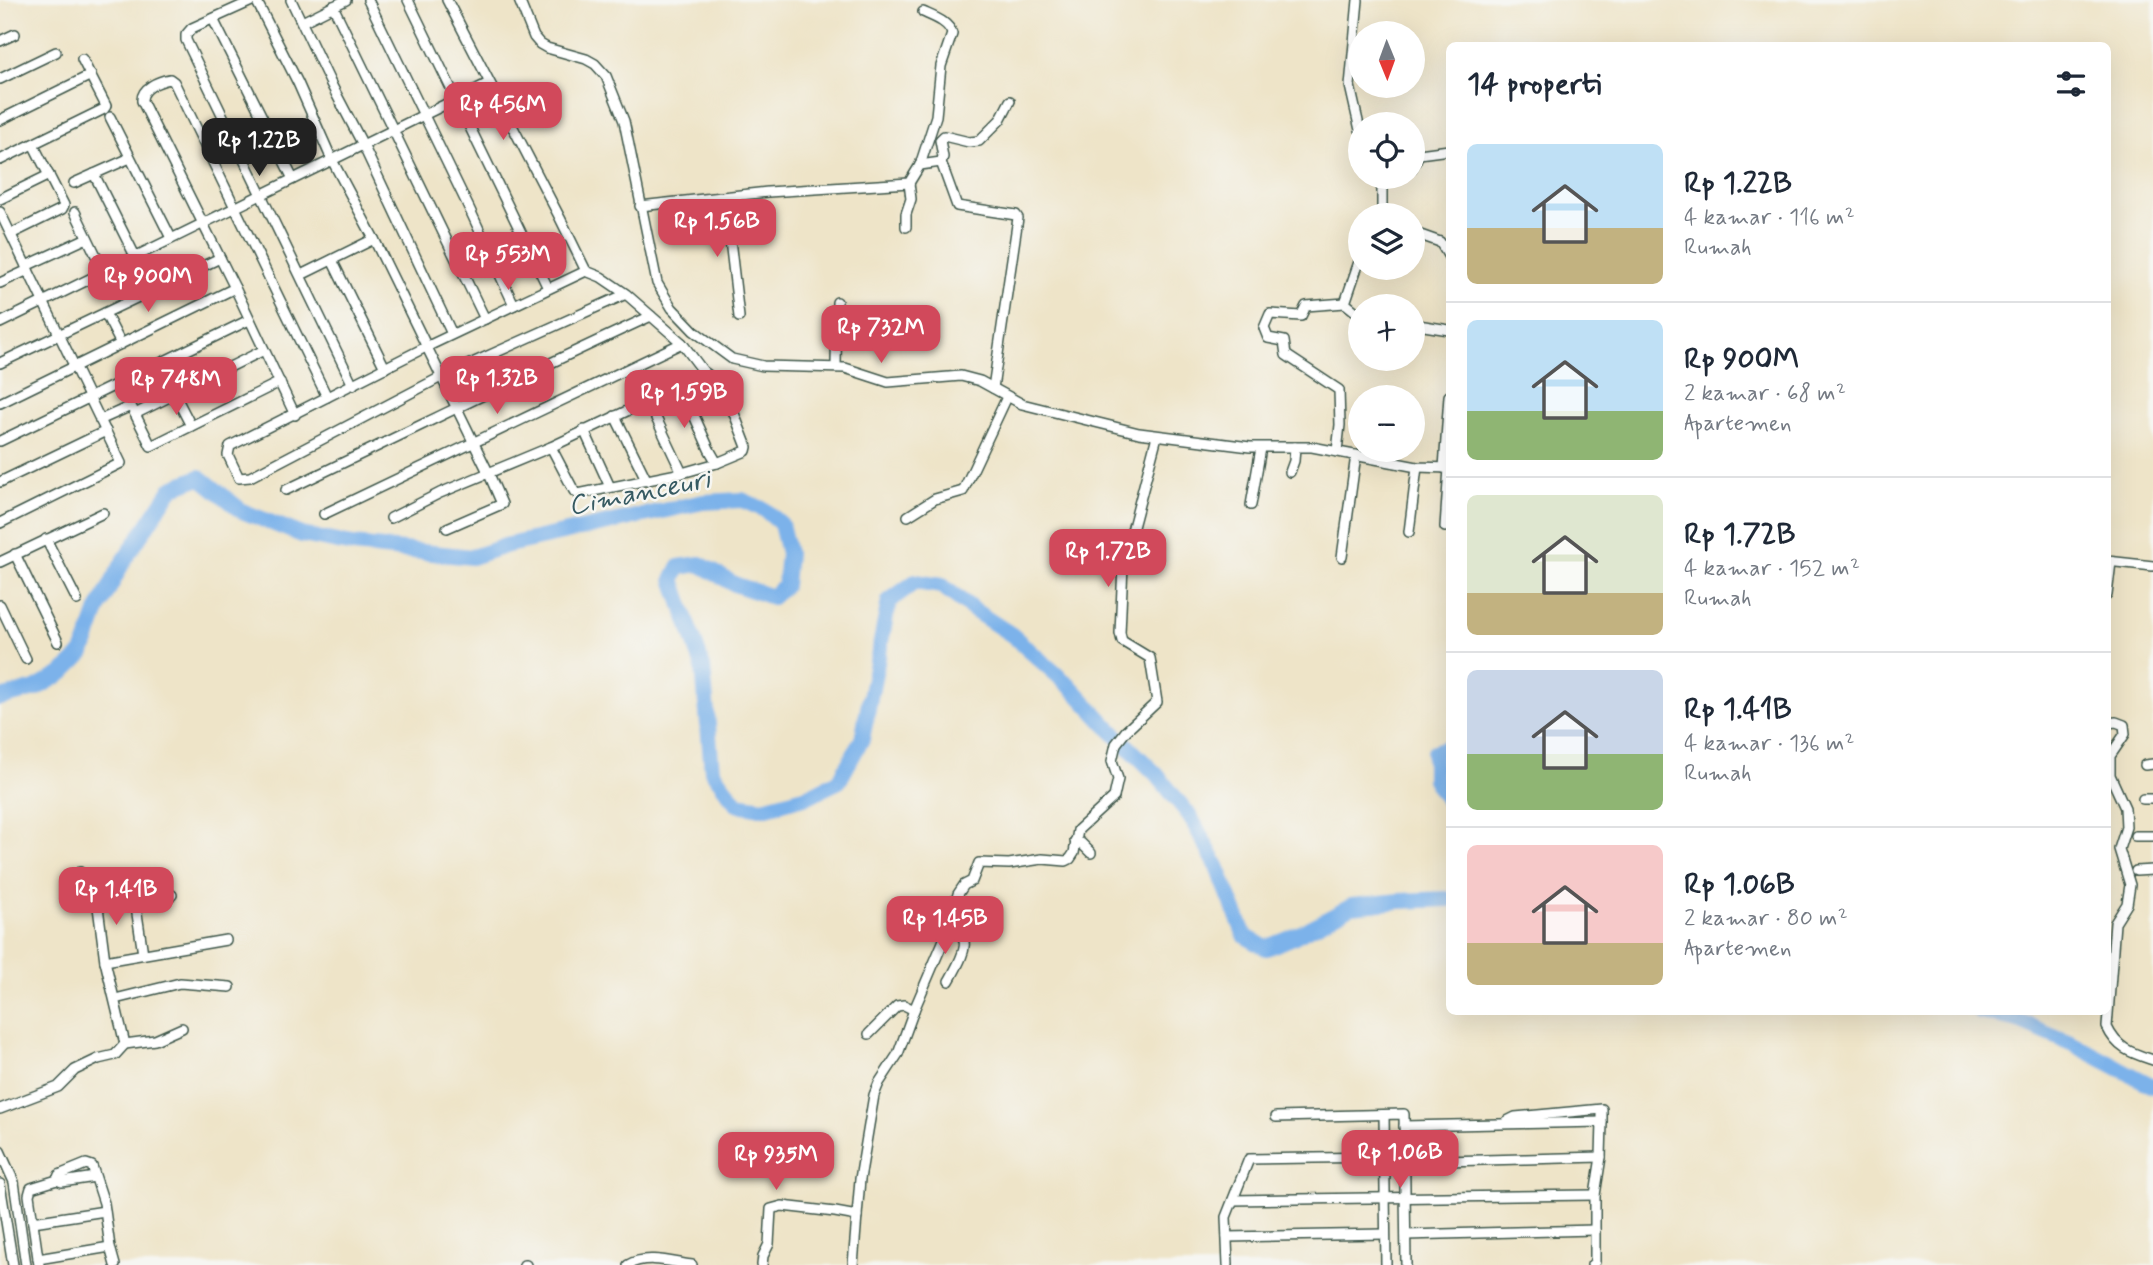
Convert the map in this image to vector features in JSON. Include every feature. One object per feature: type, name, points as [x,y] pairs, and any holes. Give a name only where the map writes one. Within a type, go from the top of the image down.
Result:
[{"type":"street","points":[[353,385],[186,40],[186,35],[192,28],[255,0],[299,83],[332,160],[374,239],[502,504],[447,528]]},
{"type":"street","points":[[291,0],[452,334]]},
{"type":"street","points":[[302,22],[346,0]]},
{"type":"street","points":[[368,0],[514,305]]},
{"type":"street","points":[[408,0],[548,288]]},
{"type":"street","points":[[447,0],[586,271],[626,293],[682,343],[703,371],[720,384],[747,444],[746,451],[717,463],[586,493],[576,493],[551,447]]},
{"type":"street","points":[[519,0],[534,37],[540,44],[586,59],[606,76],[624,121],[657,284],[672,308],[722,354],[741,362],[763,366],[836,366],[888,382],[961,376],[980,381],[1007,397],[1044,410],[1157,436],[1261,448],[1312,447],[1348,453]]},
{"type":"street","points":[[1356,112],[1350,86],[1358,0]]},
{"type":"street","points":[[333,6],[485,319]]},
{"type":"street","points":[[906,227],[906,214],[911,199],[909,183],[920,165],[936,116],[941,66],[952,34],[945,23],[923,12]]},
{"type":"street","points":[[213,19],[293,178]]},
{"type":"street","points":[[0,41],[15,34]]},
{"type":"street","points":[[0,79],[55,52]]},
{"type":"street","points":[[0,160],[104,109],[106,106],[82,59]]},
{"type":"street","points":[[0,120],[91,75]]},
{"type":"street","points":[[295,415],[142,101],[144,90],[166,79],[174,82],[327,397]]},
{"type":"street","points":[[0,323],[489,83]]},
{"type":"street","points":[[993,388],[1018,218],[1016,215],[957,206],[941,162],[943,157],[940,142],[943,136],[969,142],[979,141],[1000,120],[1010,101]]},
{"type":"street","points":[[110,117],[171,238]]},
{"type":"street","points":[[11,234],[62,209],[64,205],[33,144]]},
{"type":"street","points":[[1425,153],[1446,150]]},
{"type":"street","points":[[74,183],[130,158]]},
{"type":"street","points":[[920,165],[941,162]]},
{"type":"street","points":[[94,174],[135,256]]},
{"type":"street","points":[[0,199],[49,175]]},
{"type":"street","points":[[640,206],[768,192],[909,183]]},
{"type":"street","points":[[1381,189],[1381,203]]},
{"type":"street","points":[[724,197],[739,317]]},
{"type":"street","points":[[0,212],[121,463],[0,523]]},
{"type":"street","points":[[75,212],[104,272]]},
{"type":"street","points":[[1425,237],[1446,247]]},
{"type":"street","points":[[0,283],[86,238]]},
{"type":"street","points":[[301,275],[374,239]]},
{"type":"street","points":[[0,363],[220,258]]},
{"type":"street","points":[[332,260],[385,368]]},
{"type":"street","points":[[586,271],[452,334],[228,448],[228,456],[239,478],[250,477],[442,377],[626,293]]},
{"type":"street","points":[[1345,303],[1353,280]]},
{"type":"street","points":[[0,403],[235,288]]},
{"type":"street","points":[[836,366],[837,302]]},
{"type":"street","points":[[1337,451],[1340,425],[1339,390],[1286,355],[1284,341],[1268,338],[1264,328],[1270,314],[1301,316],[1306,306],[1345,303],[1348,305]]},
{"type":"street","points":[[105,313],[121,344]]},
{"type":"street","points":[[286,489],[651,316]]},
{"type":"street","points":[[0,441],[249,320]]},
{"type":"street","points":[[1425,326],[1446,330]]},
{"type":"street","points":[[324,514],[682,343]]},
{"type":"street","points":[[135,414],[264,350]]},
{"type":"street","points":[[391,518],[440,493],[551,447],[648,401],[703,371]]},
{"type":"street","points":[[100,420],[131,406],[151,446],[279,382]]},
{"type":"street","points":[[680,384],[717,463]]},
{"type":"street","points":[[175,395],[191,426]]},
{"type":"street","points":[[908,516],[934,499],[963,491],[1007,397]]},
{"type":"street","points":[[648,401],[682,473]]},
{"type":"street","points":[[615,416],[647,481]]},
{"type":"street","points":[[584,430],[610,486]]},
{"type":"street","points":[[0,482],[106,431]]},
{"type":"street","points":[[853,1265],[860,1179],[877,1087],[898,1054],[949,928],[958,894],[964,885],[972,881],[979,863],[1068,860],[1074,853],[1078,830],[1114,797],[1118,779],[1112,761],[1116,744],[1126,731],[1156,705],[1150,658],[1122,641],[1120,633],[1123,565],[1157,436]]},
{"type":"street","points":[[1290,472],[1295,447]]},
{"type":"street","points":[[1251,505],[1261,448]]},
{"type":"street","points":[[1342,557],[1355,462]]},
{"type":"street","points":[[1391,462],[1416,467],[1446,468]]},
{"type":"street","points":[[1409,532],[1416,467]]},
{"type":"street","points":[[1445,527],[1446,498]]},
{"type":"street","points":[[0,562],[103,513]]},
{"type":"street","points":[[46,539],[77,600]]},
{"type":"street","points":[[15,554],[58,642]]},
{"type":"street","points":[[2111,562],[2153,566]]},
{"type":"street","points":[[0,605],[26,659]]},
{"type":"street","points":[[2111,723],[2124,725],[2125,734],[2111,755]]},
{"type":"street","points":[[2111,777],[2125,808],[2126,827],[2119,849],[2130,885],[2127,904],[2115,923],[2111,975]]},
{"type":"street","points":[[2135,836],[2153,836]]},
{"type":"street","points":[[1075,841],[1091,853]]},
{"type":"street","points":[[2136,871],[2153,870]]},
{"type":"street","points":[[80,872],[92,890],[98,906],[105,961],[125,1044]]},
{"type":"street","points":[[143,954],[136,907],[138,904],[172,895]]},
{"type":"street","points":[[949,928],[964,941],[962,955],[949,981]]},
{"type":"street","points":[[105,961],[226,940]]},
{"type":"street","points":[[115,999],[180,983],[230,988]]},
{"type":"street","points":[[869,1034],[897,1006],[904,1005],[914,1010]]},
{"type":"street","points":[[2108,1015],[2107,1027],[2113,1042],[2153,1060]]},
{"type":"street","points":[[0,1109],[58,1087],[75,1070],[98,1059],[115,1055],[125,1044],[155,1040],[182,1028]]},
{"type":"street","points":[[1276,1117],[1404,1114],[1406,1265]]},
{"type":"street","points":[[1384,1115],[1386,1265]]},
{"type":"street","points":[[1404,1126],[1602,1122],[1601,1157],[1595,1195],[1595,1262],[1592,1265]]},
{"type":"street","points":[[0,1151],[14,1182],[26,1265]]},
{"type":"street","points":[[1228,1265],[1226,1217],[1249,1159],[1384,1157]]},
{"type":"street","points":[[1404,1162],[1601,1157]]},
{"type":"street","points":[[57,1180],[60,1175],[86,1164],[92,1166],[116,1265]]},
{"type":"street","points":[[95,1177],[62,1182],[57,1180],[31,1188],[29,1195],[39,1262],[110,1247]]},
{"type":"street","points":[[1,1190],[4,1229],[11,1265]]},
{"type":"street","points":[[1233,1200],[1595,1195]]},
{"type":"street","points":[[761,1265],[769,1244],[771,1209],[782,1206],[856,1216]]},
{"type":"street","points":[[33,1222],[105,1211]]},
{"type":"street","points":[[1406,1234],[1595,1230]]},
{"type":"street","points":[[1227,1237],[1385,1234]]},
{"type":"street","points":[[628,1265],[646,1259],[692,1265]]},
{"type":"waterway","name":"Cimanceuri","points":[[0,698],[35,689],[63,673],[83,653],[98,610],[123,562],[172,488],[200,477],[242,511],[302,535],[353,545],[472,557],[508,545],[703,502],[742,500],[765,510],[781,524],[788,553],[785,585],[772,597],[734,584],[700,564],[679,567],[673,579],[703,667],[712,771],[737,804],[763,808],[808,796],[839,781],[862,739],[889,601],[915,582],[942,586],[1012,635],[1073,689],[1157,775],[1190,816],[1217,866],[1245,936],[1266,948],[1352,906],[1446,899]]},
{"type":"waterway","name":"Cimanceuri","points":[[1446,748],[1434,752],[1434,779],[1446,798]]},
{"type":"waterway","name":"Cimanceuri","points":[[1995,1015],[2014,1019],[2073,1044],[2153,1086]]}]
